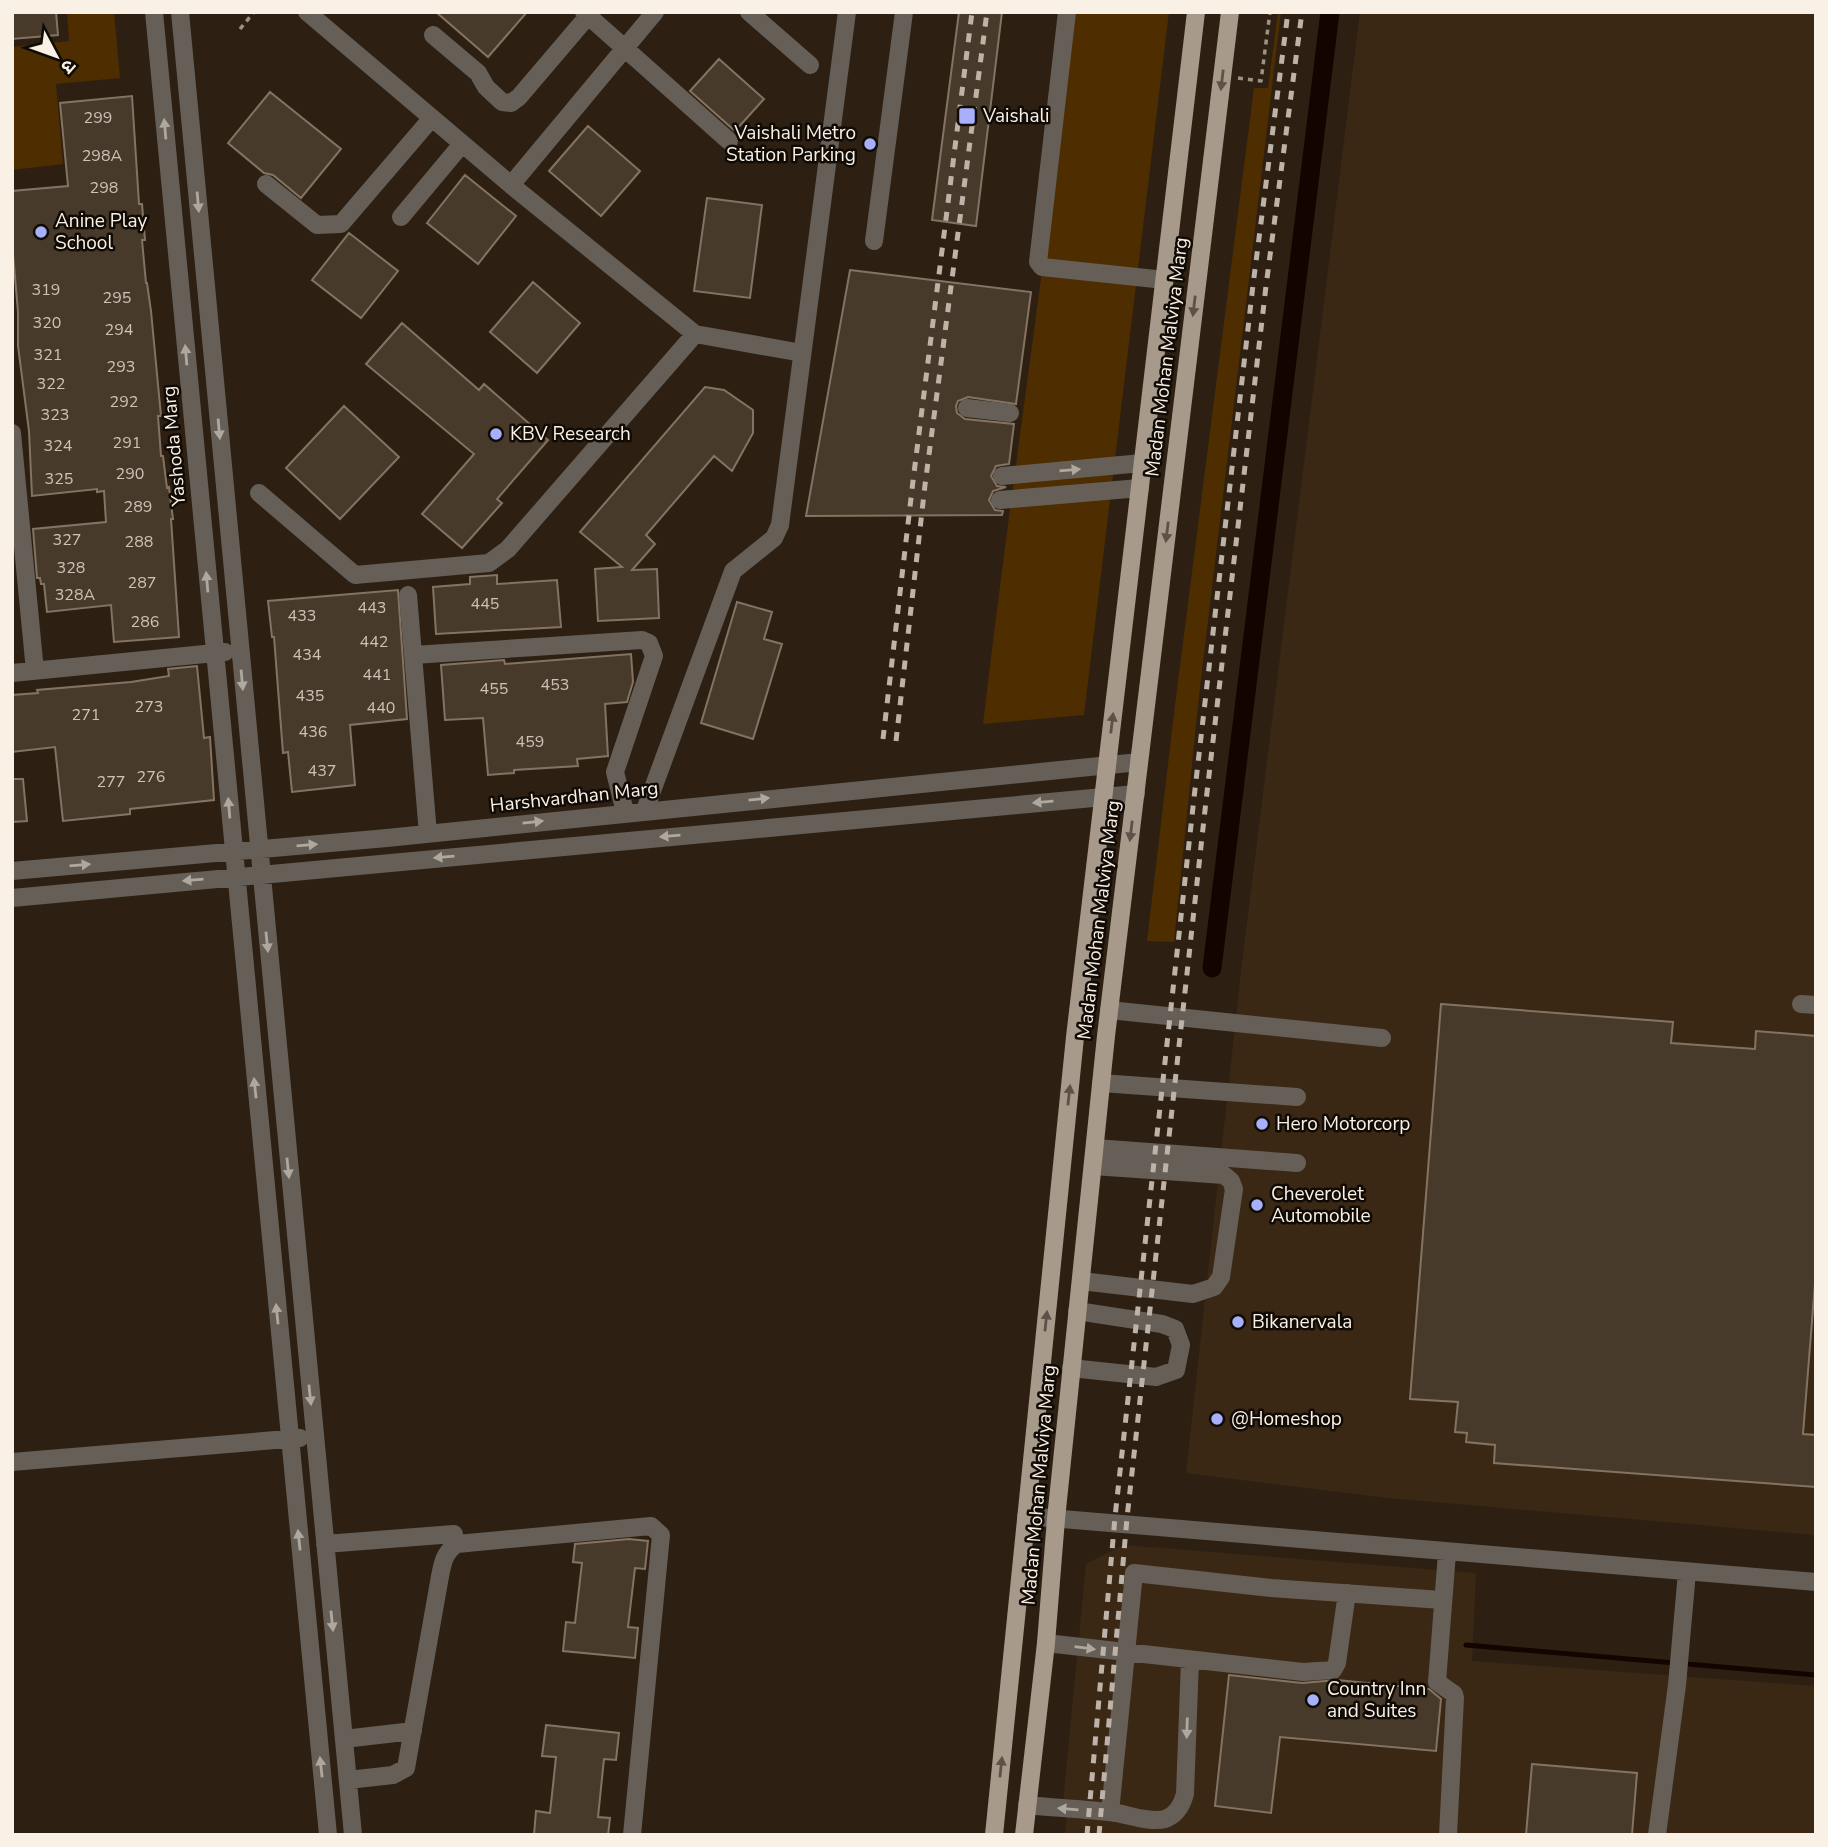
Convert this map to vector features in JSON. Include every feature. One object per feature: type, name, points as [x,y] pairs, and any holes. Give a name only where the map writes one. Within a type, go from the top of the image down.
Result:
[{"type":"main road","name":"Madan Mohan Malviya Marg","points":[[995,1835],[1074,1037],[1196,12]]},
{"type":"main road","name":"Madan Mohan Malviya Marg","points":[[1024,1835],[1046,1643],[1056,1518],[1101,1083],[1230,12]]},
{"type":"street","name":"Yashoda Marg","points":[[154,12],[328,1835]]},
{"type":"street","points":[[180,12],[353,1835]]},
{"type":"street","points":[[307,12],[511,185],[695,334],[802,353]]},
{"type":"street","points":[[511,185],[655,12]]},
{"type":"street","points":[[749,12],[810,65]]},
{"type":"street","points":[[645,810],[733,572],[778,532],[847,12]]},
{"type":"street","points":[[874,241],[904,12]]},
{"type":"street","points":[[1067,12],[1038,262],[1042,267],[1165,279]]},
{"type":"street","points":[[433,35],[478,73],[486,88],[502,102],[511,103],[526,90],[586,14],[729,141]]},
{"type":"street","points":[[266,184],[317,225],[341,223],[432,119]]},
{"type":"street","points":[[401,217],[462,144]]},
{"type":"street","points":[[259,493],[355,575],[489,563],[508,549],[695,334]]},
{"type":"street","points":[[967,408],[1010,413]]},
{"type":"street","points":[[12,433],[16,516],[34,671]]},
{"type":"street","points":[[1002,476],[1142,463]]},
{"type":"street","points":[[1000,500],[1140,488]]},
{"type":"street","points":[[408,595],[428,834]]},
{"type":"street","points":[[413,655],[642,640],[649,643],[654,656],[615,772],[625,813]]},
{"type":"street","points":[[12,673],[239,651]]},
{"type":"street","name":"Harshvardhan Marg","points":[[12,871],[428,834],[1139,762]]},
{"type":"street","points":[[12,898],[1136,794]]},
{"type":"street","points":[[1110,1010],[1382,1038]]},
{"type":"street","points":[[1101,1083],[1297,1097]]},
{"type":"street","points":[[1094,1157],[1297,1163]]},
{"type":"street","points":[[1081,1281],[1193,1294],[1214,1287],[1221,1277],[1234,1189],[1224,1174],[1094,1157]]},
{"type":"street","points":[[1072,1368],[1156,1377],[1176,1370],[1181,1345],[1175,1329],[1162,1324],[1077,1311]]},
{"type":"street","points":[[12,1462],[314,1437]]},
{"type":"street","points":[[1026,1516],[1816,1582]]},
{"type":"street","points":[[348,1780],[401,1772],[406,1768],[439,1582],[449,1549],[457,1544],[651,1526],[661,1535],[632,1835]]},
{"type":"street","points":[[325,1544],[454,1534]]},
{"type":"street","points":[[1447,1553],[1437,1682],[1454,1694],[1455,1698],[1448,1835]]},
{"type":"street","points":[[1657,1835],[1677,1685],[1688,1572]]},
{"type":"street","points":[[1110,1812],[1134,1573],[1442,1600]]},
{"type":"street","points":[[1046,1643],[1303,1672],[1333,1671],[1337,1663],[1347,1593]]},
{"type":"street","points":[[1027,1805],[1165,1819],[1175,1814],[1185,1794],[1190,1660]]},
{"type":"street","points":[[344,1739],[413,1731]]},
{"type":"path","points":[[240,29],[254,12]]},
{"type":"path","points":[[1261,80],[1270,12]]},
{"type":"shaded area","points":[[67,12],[114,12],[120,78],[56,84],[63,164],[12,170],[12,47],[69,41]]},
{"type":"shaded area","points":[[1075,12],[1169,12],[1084,715],[983,724],[1053,190]]},
{"type":"shaded area","points":[[1278,12],[1281,12],[1199,696],[1174,942],[1147,941],[1254,88],[1268,88]]},
{"type":"shaded area","points":[[1360,12],[1816,12],[1816,1535],[1388,1498],[1186,1473],[1242,963]]},
{"type":"shaded area","points":[[1123,1545],[1476,1573],[1472,1661],[1816,1686],[1816,1835],[1065,1835],[1067,1814],[1062,1813],[1086,1564]]},
{"type":"building","points":[[12,12],[56,12],[58,35],[12,39]]},
{"type":"building","points":[[436,12],[527,12],[488,57]]},
{"type":"building","name":"Vaishali","points":[[959,12],[1002,12],[976,226],[932,220]]},
{"type":"building","points":[[719,59],[764,99],[735,131],[690,91]]},
{"type":"building","points":[[270,92],[341,149],[301,198],[273,175],[264,173],[228,143]]},
{"type":"building","points":[[132,96],[139,204],[142,204],[145,240],[142,240],[161,416],[158,416],[161,456],[173,519],[179,637],[114,642],[111,605],[47,612],[44,584],[37,578],[33,529],[106,522],[104,491],[97,492],[97,489],[32,496],[29,431],[18,346],[12,191],[68,186],[60,103]]},
{"type":"building","points":[[588,126],[640,171],[601,216],[549,171]]},
{"type":"building","points":[[465,175],[516,216],[478,264],[427,223]]},
{"type":"building","points":[[707,198],[762,205],[750,298],[694,291]]},
{"type":"building","points":[[349,233],[398,271],[361,318],[312,280]]},
{"type":"building","points":[[850,270],[1031,292],[1016,404],[968,397],[958,401],[956,406],[957,413],[965,419],[1014,424],[1009,464],[996,466],[991,476],[997,486],[1006,487],[993,491],[989,500],[995,510],[1003,511],[1002,515],[806,516]]},
{"type":"building","points":[[533,282],[580,323],[537,373],[490,332]]},
{"type":"building","points":[[402,323],[479,390],[484,384],[548,440],[497,499],[502,503],[462,548],[422,514],[474,454],[366,364]]},
{"type":"building","points":[[705,387],[724,390],[753,410],[753,433],[732,471],[714,456],[646,535],[655,544],[632,570],[657,569],[659,618],[598,621],[595,569],[622,567],[580,532]]},
{"type":"building","points":[[344,406],[399,457],[340,519],[286,468]]},
{"type":"building","points":[[497,575],[497,584],[557,580],[561,627],[436,634],[433,587],[470,584],[470,577]]},
{"type":"building","points":[[398,590],[407,719],[350,725],[355,785],[292,792],[288,752],[283,753],[274,637],[268,601]]},
{"type":"building","points":[[737,602],[772,612],[764,639],[782,644],[753,739],[701,723]]},
{"type":"building","points":[[631,654],[633,682],[627,702],[605,704],[608,756],[577,759],[578,766],[514,770],[514,773],[488,775],[483,718],[445,720],[441,665],[504,660],[505,664]]},
{"type":"building","points":[[197,666],[204,738],[210,737],[214,800],[130,809],[130,814],[63,821],[55,747],[12,752],[12,695],[38,693],[37,690],[131,682],[169,676],[168,669]]},
{"type":"building","points":[[12,779],[23,779],[27,821],[12,822]]},
{"type":"building","points":[[1441,1004],[1673,1022],[1671,1043],[1755,1049],[1756,1031],[1816,1036],[1816,1271],[1803,1434],[1816,1435],[1816,1487],[1494,1463],[1495,1445],[1466,1442],[1467,1433],[1455,1432],[1458,1402],[1410,1399]]},
{"type":"building","points":[[629,1539],[648,1541],[645,1569],[635,1568],[628,1627],[638,1628],[635,1658],[563,1651],[566,1622],[575,1623],[582,1563],[573,1562],[575,1544]]},
{"type":"building","points":[[1229,1675],[1302,1683],[1337,1680],[1429,1689],[1441,1699],[1436,1751],[1280,1737],[1271,1813],[1215,1806]]},
{"type":"building","points":[[546,1725],[619,1733],[616,1760],[604,1759],[598,1817],[610,1818],[608,1835],[534,1835],[536,1811],[550,1813],[556,1757],[542,1756]]},
{"type":"building","points":[[1532,1764],[1637,1773],[1632,1835],[1526,1835]]},
{"type":"waterway","points":[[1212,968],[1330,12]]},
{"type":"waterway","points":[[1466,1645],[1816,1675]]},
{"type":"railway","points":[[883,739],[972,12]]},
{"type":"railway","points":[[896,741],[925,485],[987,12]]},
{"type":"railway","points":[[1087,1835],[1115,1517],[1194,798],[1253,285],[1288,12]]},
{"type":"railway","points":[[1099,1835],[1127,1518],[1206,801],[1266,286],[1302,12]]},
{"type":"place","name":"Vaishali","points":[[967,116]]},
{"type":"place","name":"Vaishali Metro Station Parking","points":[[870,144]]},
{"type":"place","name":"Anine Play School","points":[[41,232]]},
{"type":"place","name":"KBV Research","points":[[496,434]]},
{"type":"place","name":"Hero Motorcorp","points":[[1262,1124]]},
{"type":"place","name":"Cheverolet Automobile","points":[[1257,1205]]},
{"type":"place","name":"Bikanervala","points":[[1238,1322]]},
{"type":"place","name":"@Homeshop","points":[[1217,1419]]},
{"type":"place","name":"Country Inn and Suites","points":[[1313,1700]]}]
